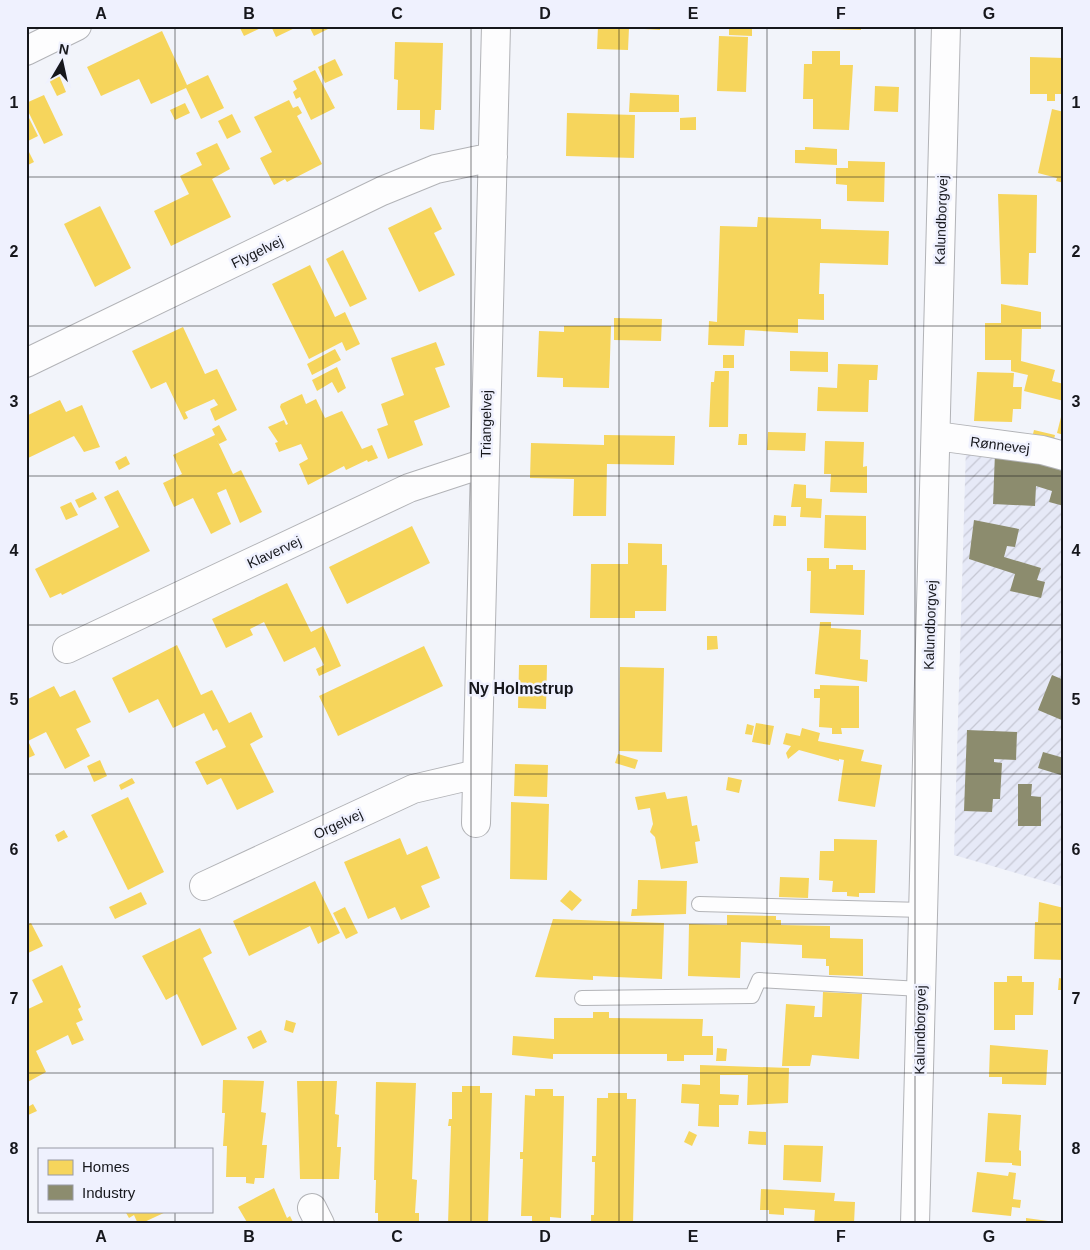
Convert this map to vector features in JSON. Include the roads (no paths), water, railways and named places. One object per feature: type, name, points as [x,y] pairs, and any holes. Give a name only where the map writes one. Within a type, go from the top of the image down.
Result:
[{"type":"street","points":[[26,51],[77,26]]},
{"type":"street","name":"Triangelvej","points":[[476,823],[496,26]]},
{"type":"street","name":"Kalundborgvej","points":[[915,1224],[946,26]]},
{"type":"street","name":"Flygelvej","points":[[26,363],[382,191],[436,169],[493,157]]},
{"type":"street","name":"Rønnevej","points":[[936,436],[1042,450],[1064,456]]},
{"type":"street","name":"Klavervej","points":[[67,649],[409,488],[485,464]]},
{"type":"street","name":"Orgelvej","points":[[204,886],[413,789],[477,774]]},
{"type":"lane","points":[[699,904],[922,910]]},
{"type":"lane","points":[[582,998],[752,996],[759,980],[921,988]]},
{"type":"district","name":"Ny Holmstrup","points":[[521,688]]}]
